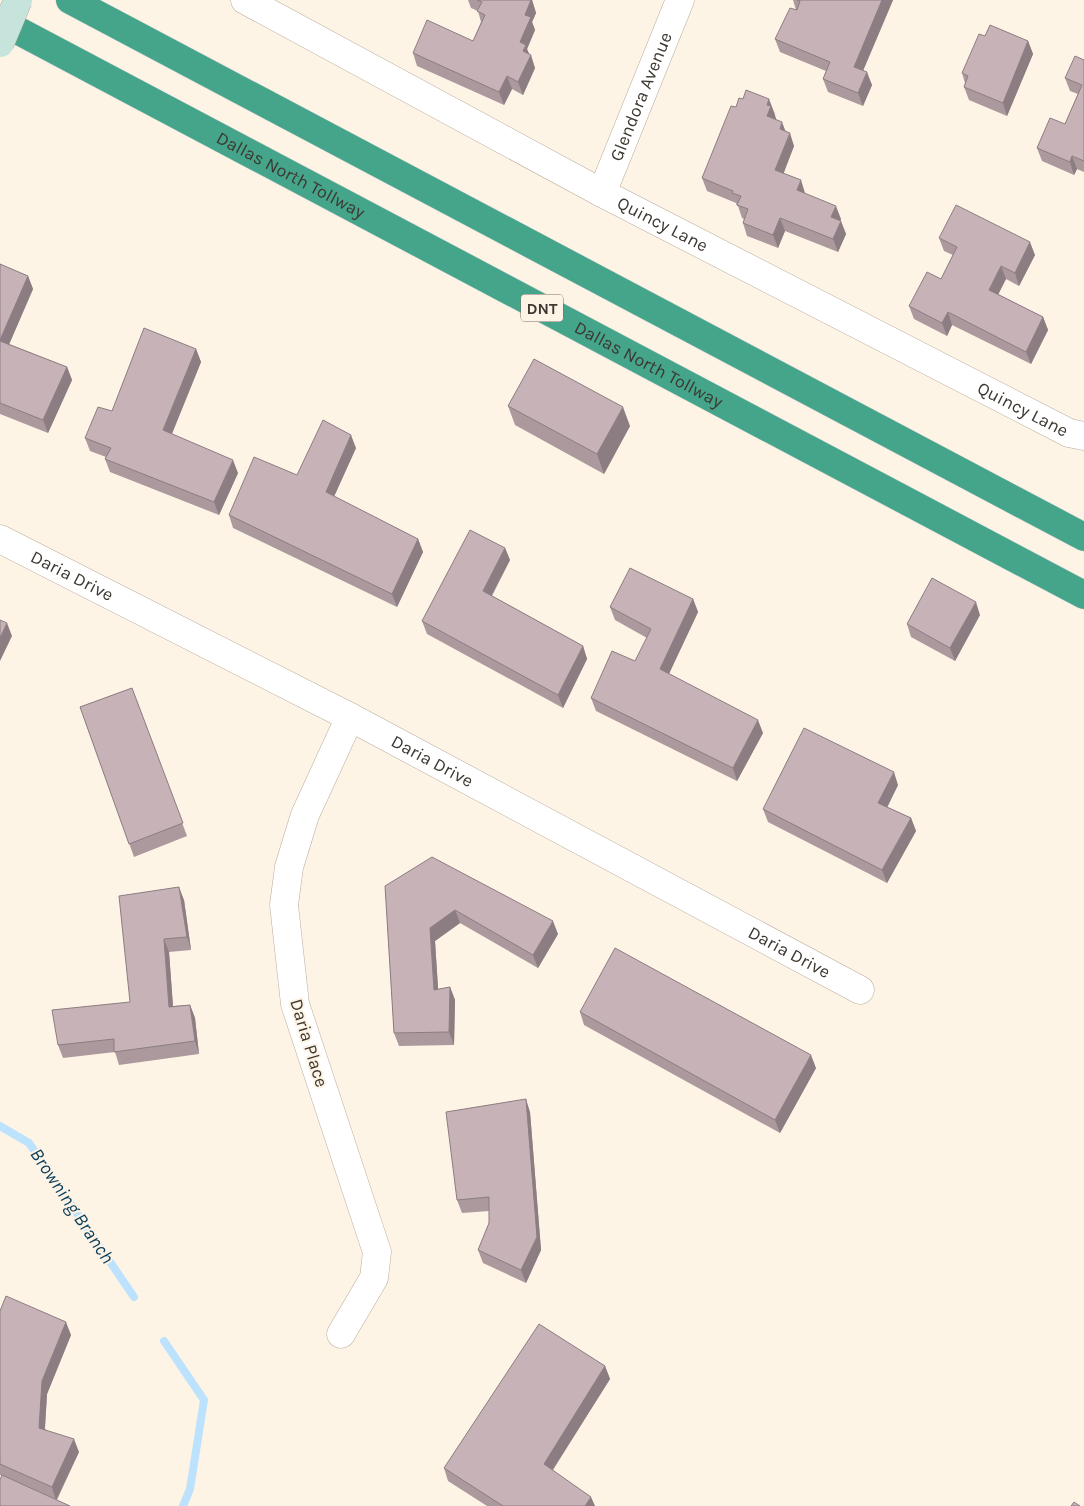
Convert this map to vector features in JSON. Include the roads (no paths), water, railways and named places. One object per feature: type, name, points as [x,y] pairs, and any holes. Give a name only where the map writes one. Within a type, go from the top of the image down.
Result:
[{"type":"highway","points":[[70,0],[1084,537]]},
{"type":"highway","name":"Dallas North Tollway","points":[[0,21],[1084,595]]},
{"type":"street","points":[[0,43],[18,0]]},
{"type":"street","name":"Quincy Lane","points":[[246,0],[602,193],[1069,433],[1084,436]]},
{"type":"street","name":"Glendora Avenue","points":[[602,193],[680,0]]},
{"type":"street","name":"Daria Drive","points":[[0,540],[350,717],[860,990]]},
{"type":"street","name":"Daria Place","points":[[341,1334],[374,1278],[377,1252],[295,1004],[284,906],[290,867],[305,814],[350,717]]},
{"type":"waterway","name":"Browning Branch","points":[[0,1126],[29,1143],[134,1297]]},
{"type":"waterway","name":"Browning Branch","points":[[164,1341],[204,1400],[190,1489],[183,1506]]}]
